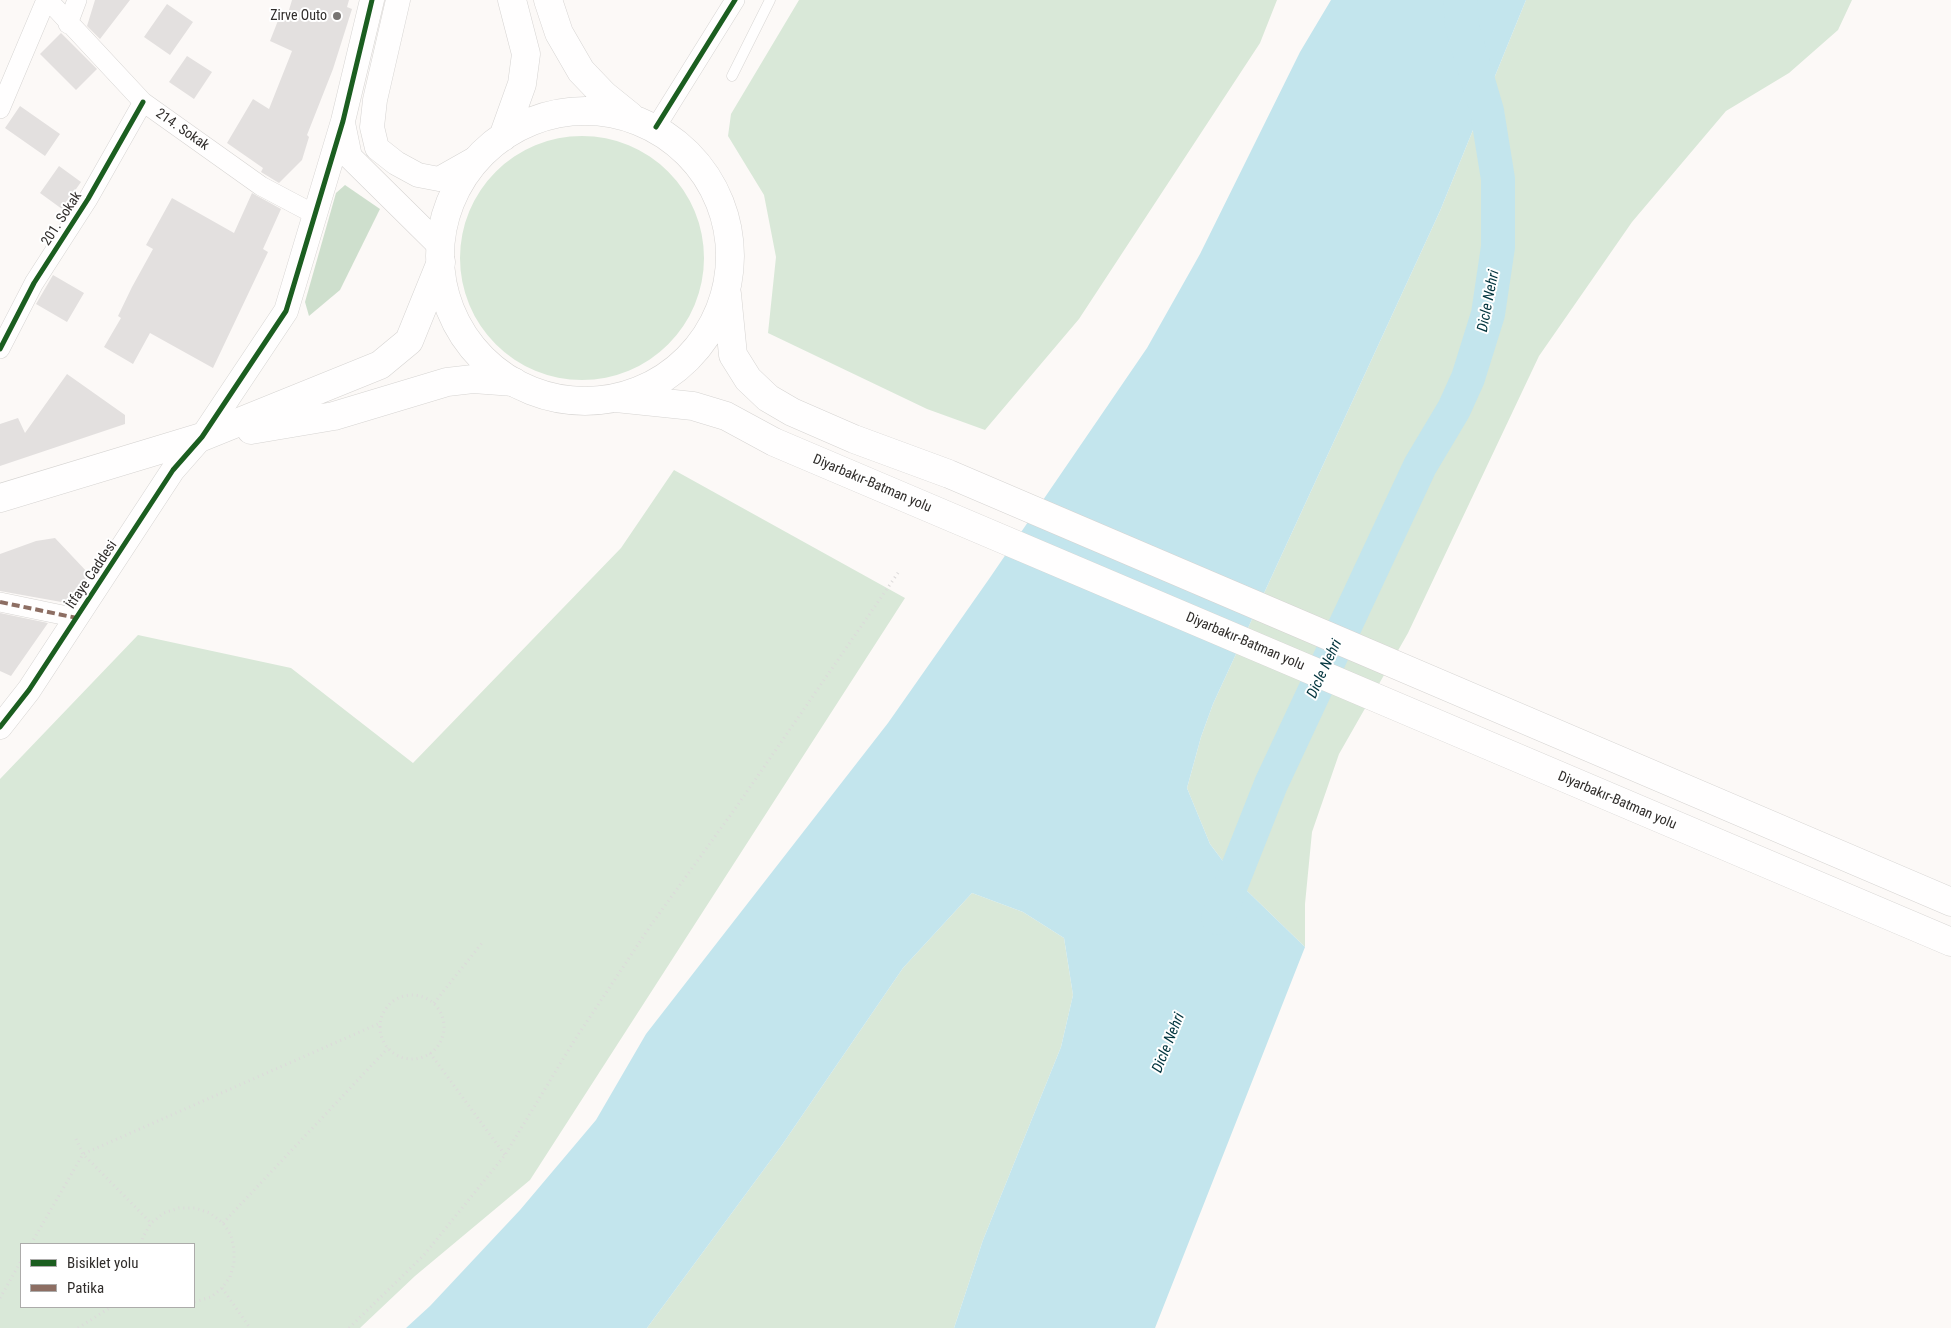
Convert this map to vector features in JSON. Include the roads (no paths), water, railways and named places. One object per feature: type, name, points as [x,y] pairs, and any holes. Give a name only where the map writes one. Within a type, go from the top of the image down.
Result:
[{"type":"main road","points":[[503,137],[522,84],[526,54],[512,0]]},
{"type":"main road","points":[[548,0],[559,33],[581,71],[604,95],[694,158],[720,199],[731,246],[727,294],[733,355],[748,379],[768,398],[792,412],[854,439],[949,474],[1951,902]]},
{"type":"main road","points":[[0,498],[202,437],[380,365],[409,341],[440,254],[451,198],[478,157],[516,127],[562,111],[611,111],[646,124]]},
{"type":"main road","points":[[440,254],[444,293],[463,337],[496,372],[538,395],[585,403],[632,395],[674,372],[707,338],[727,294]]},
{"type":"main road","points":[[202,437],[334,416],[447,382],[474,379],[514,382]]},
{"type":"main road","name":"Diyarbakır-Batman yolu","points":[[616,398],[693,406],[726,416],[774,442],[1951,942]]},
{"type":"street","name":"214. Sokak","points":[[47,0],[143,102],[261,186],[314,214]]},
{"type":"street","points":[[0,109],[47,0]]},
{"type":"street","points":[[68,24],[77,0]]},
{"type":"street","name":"İtfaye Caddesi","points":[[0,727],[28,690],[77,618],[174,470],[202,437],[286,311],[343,121],[372,0]]},
{"type":"street","points":[[398,0],[375,100],[372,127],[378,148],[396,163],[418,175],[439,179],[478,157]]},
{"type":"street","points":[[646,124],[735,0]]},
{"type":"street","name":"201. Sokak","points":[[0,349],[34,283],[88,200],[143,102]]},
{"type":"street","points":[[343,121],[350,157],[440,254]]},
{"type":"street","points":[[0,602],[77,618]]},
{"type":"lane","points":[[732,76],[770,0]]},
{"type":"water","points":[[1331,0],[1526,0],[1440,211],[1213,704],[1201,737],[1187,788],[1210,844],[1241,885],[1305,947],[1155,1328],[954,1328],[983,1240],[1061,1047],[1073,995],[1064,938],[1023,912],[972,893],[903,968],[782,1145],[647,1328],[406,1328],[430,1306],[520,1210],[596,1120],[646,1034],[888,723],[989,579],[1147,348],[1200,254],[1300,52]]},
{"type":"waterway","name":"Dicle Nehri","points":[[1218,918],[1271,784],[1420,466],[1454,409],[1468,378],[1488,314],[1498,247],[1498,179],[1487,111],[1462,26],[1460,0]]},
{"type":"place","name":"Zirve Outo","points":[[337,16]]}]
